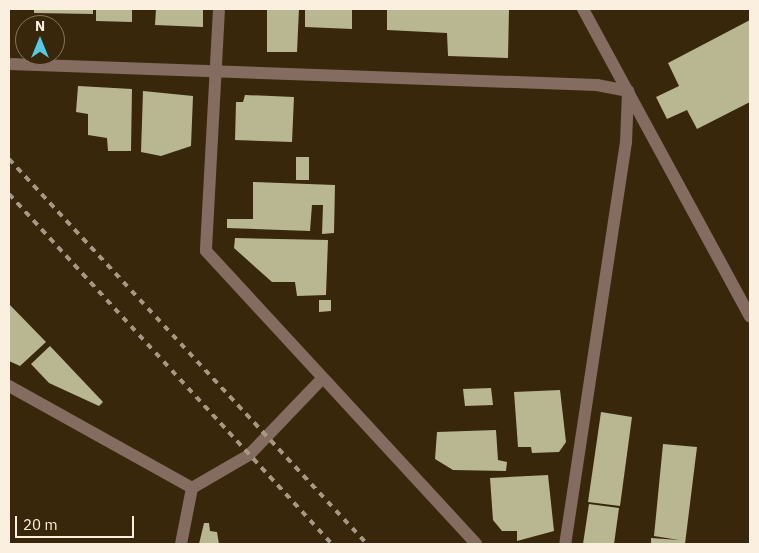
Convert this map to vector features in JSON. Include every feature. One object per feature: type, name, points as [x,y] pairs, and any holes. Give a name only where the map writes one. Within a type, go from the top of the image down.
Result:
[{"type":"street","points":[[219,9],[206,251],[476,544]]},
{"type":"street","points":[[583,9],[750,317]]},
{"type":"street","points":[[9,64],[217,73],[597,85],[628,91]]},
{"type":"street","points":[[565,544],[626,142],[628,91]]},
{"type":"street","points":[[181,544],[192,488],[249,455],[322,379]]},
{"type":"street","points":[[9,386],[192,488]]},
{"type":"building","points":[[34,9],[93,9],[93,14],[34,13]]},
{"type":"building","points":[[96,9],[132,9],[132,22],[96,21]]},
{"type":"building","points":[[156,9],[203,9],[203,27],[155,25]]},
{"type":"building","points":[[299,9],[297,52],[267,52],[267,10]]},
{"type":"building","points":[[305,9],[352,9],[352,29],[305,27]]},
{"type":"building","points":[[387,9],[509,9],[508,58],[448,56],[447,33],[387,30]]},
{"type":"building","points":[[750,20],[750,102],[697,129],[687,110],[667,119],[656,97],[679,86],[668,63]]},
{"type":"building","points":[[78,86],[132,89],[131,151],[108,151],[107,138],[88,135],[88,114],[76,112]]},
{"type":"building","points":[[143,91],[193,96],[191,146],[161,156],[141,152]]},
{"type":"building","points":[[245,95],[294,97],[292,142],[235,140],[236,102],[243,102]]},
{"type":"building","points":[[296,157],[309,157],[309,180],[296,180]]},
{"type":"building","points":[[253,182],[335,185],[334,233],[322,234],[323,205],[312,205],[310,231],[227,228],[227,219],[253,219]]},
{"type":"building","points":[[235,238],[328,240],[326,295],[297,296],[295,282],[272,282],[234,248]]},
{"type":"building","points":[[319,300],[331,300],[331,311],[319,312]]},
{"type":"building","points":[[9,304],[46,342],[20,366],[9,361]]},
{"type":"building","points":[[50,346],[103,402],[99,406],[49,383],[31,364]]},
{"type":"building","points":[[491,388],[493,405],[465,406],[463,389]]},
{"type":"building","points":[[560,390],[566,442],[559,452],[532,453],[531,447],[518,447],[514,392]]},
{"type":"building","points":[[601,412],[632,417],[620,506],[588,502]]},
{"type":"building","points":[[496,430],[498,460],[507,462],[506,471],[453,470],[435,459],[437,432]]},
{"type":"building","points":[[663,444],[697,447],[685,544],[651,544],[651,538],[679,540],[654,536]]},
{"type":"building","points":[[548,475],[554,531],[517,541],[517,531],[502,531],[493,520],[490,478]]},
{"type":"building","points":[[589,504],[619,508],[614,544],[583,544]]},
{"type":"building","points":[[204,523],[209,523],[210,531],[217,532],[219,544],[199,544]]},
{"type":"railway","points":[[9,159],[367,544]]},
{"type":"railway","points":[[9,194],[332,544]]}]
